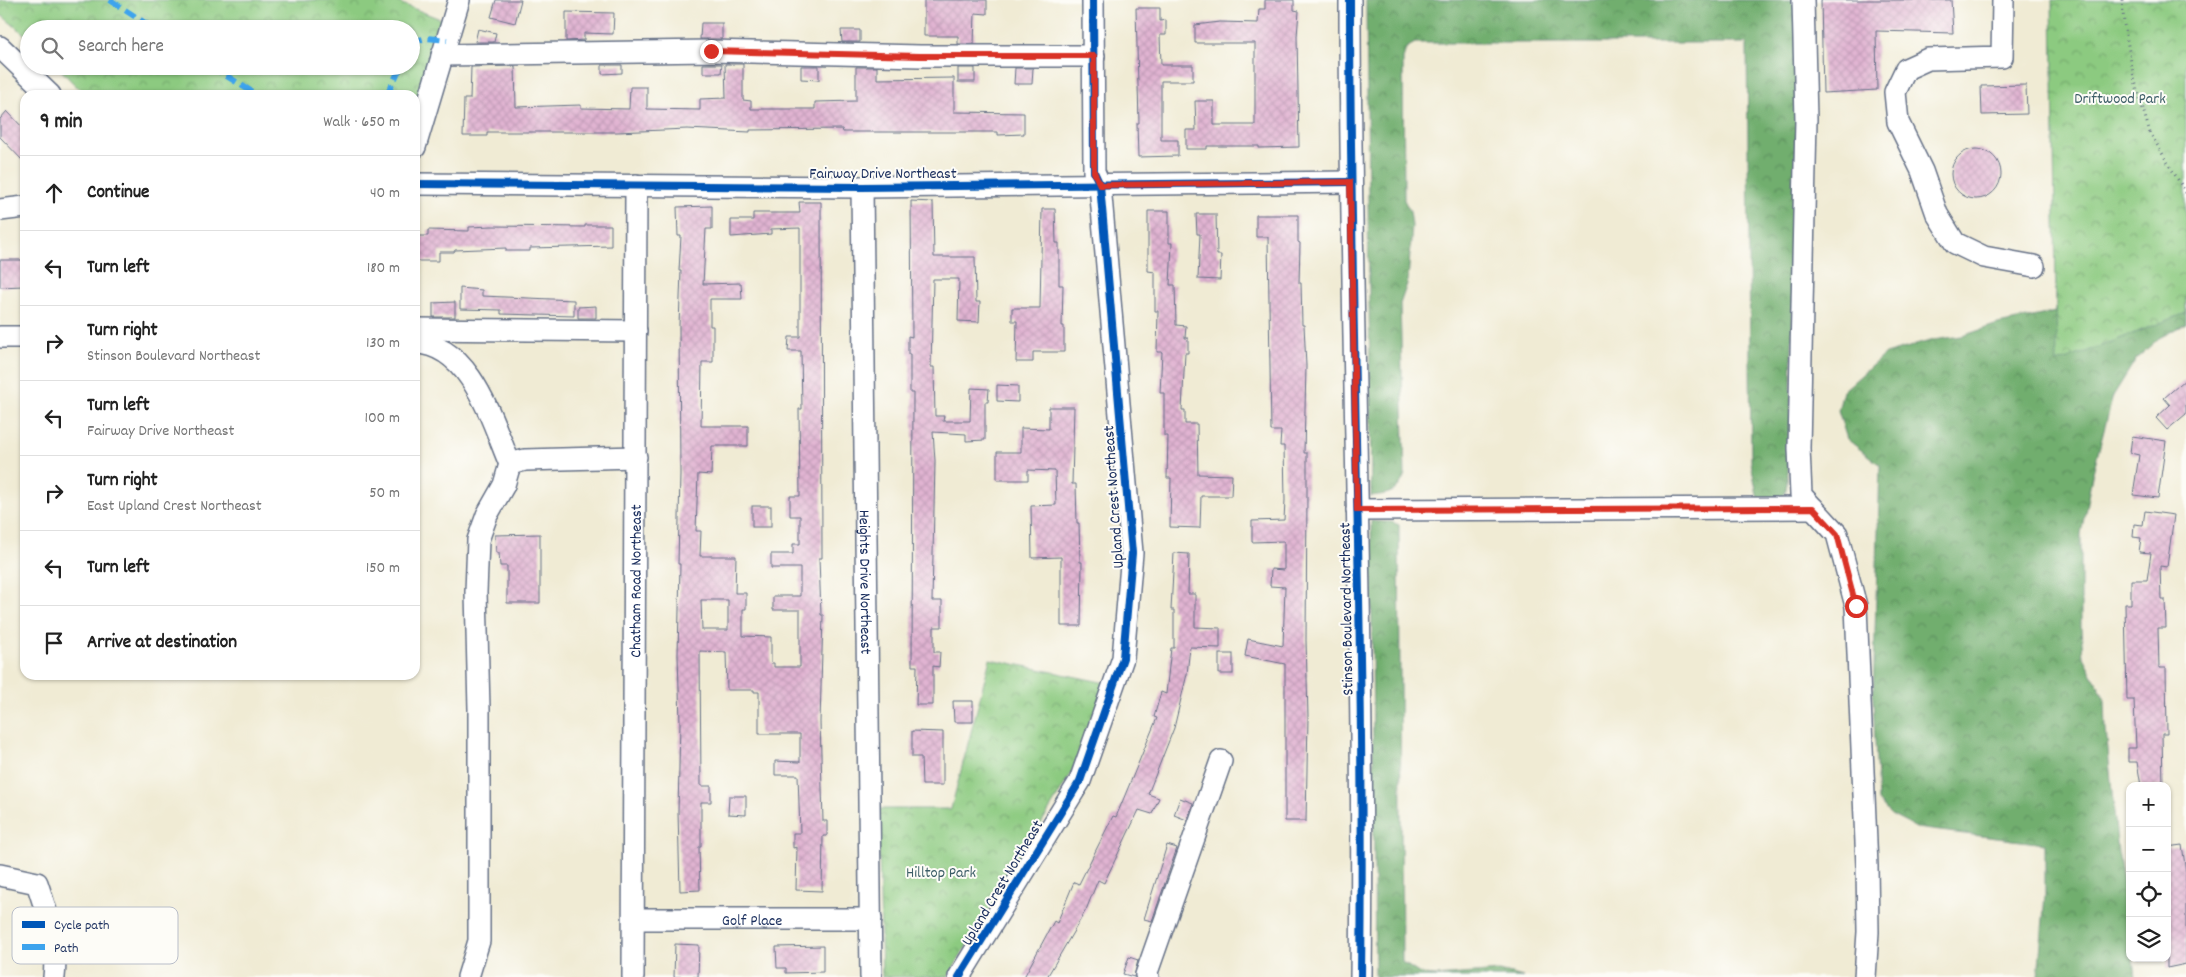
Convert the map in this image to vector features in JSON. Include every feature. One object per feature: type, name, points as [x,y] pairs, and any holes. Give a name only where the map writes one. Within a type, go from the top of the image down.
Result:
[{"type":"street","points":[[420,130],[459,0]]},
{"type":"street","name":"Upland Crest Northeast","points":[[959,977],[1080,781],[1123,658],[1132,553],[1100,185],[1094,172],[1093,0]]},
{"type":"street","name":"Stinson Boulevard Northeast","points":[[1350,0],[1350,182],[1363,826],[1361,977]]},
{"type":"street","points":[[1803,0],[1806,119],[1799,448],[1801,495],[1837,534],[1856,606],[1867,866],[1868,932],[1865,977]]},
{"type":"street","points":[[2003,0],[2002,58],[1928,60],[1906,69],[1896,92],[1898,122],[1922,171],[1936,214],[1955,242],[1984,257],[2034,266]]},
{"type":"street","points":[[0,47],[20,66]]},
{"type":"street","points":[[442,55],[711,51],[920,56],[1094,56]]},
{"type":"street","points":[[29,75],[45,90]]},
{"type":"street","name":"Fairway Drive Northeast","points":[[420,184],[862,187],[1350,182]]},
{"type":"street","name":"Chatham Road Northeast","points":[[633,977],[636,185]]},
{"type":"street","name":"Heights Drive Northeast","points":[[862,187],[871,977]]},
{"type":"street","points":[[0,210],[20,208]]},
{"type":"street","points":[[420,329],[636,330]]},
{"type":"street","points":[[0,337],[20,337]]},
{"type":"street","points":[[420,344],[439,350],[457,362],[472,378],[510,464],[504,486],[487,515],[478,540],[476,592],[479,709],[479,941],[468,977]]},
{"type":"street","points":[[510,464],[525,460],[636,456]]},
{"type":"street","points":[[1357,510],[1813,508]]},
{"type":"street","points":[[1147,976],[1221,761]]},
{"type":"street","points":[[0,875],[37,883],[45,907]]},
{"type":"street","name":"Golf Place","points":[[634,919],[871,919]]},
{"type":"street","points":[[54,977],[56,964]]},
{"type":"path","points":[[2122,0],[2124,24],[2134,78],[2150,133],[2186,193]]},
{"type":"green space","points":[[0,0],[392,0],[443,20],[420,102],[420,90],[82,90],[66,75],[420,75],[420,20],[20,20],[20,31],[0,14]]},
{"type":"green space","points":[[1366,0],[1799,0],[1790,453],[1786,491],[1783,497],[1772,501],[1760,501],[1757,495],[1751,462],[1747,43],[1415,43],[1406,48],[1403,59],[1404,200],[1410,211],[1412,226],[1408,281],[1400,304],[1405,474],[1396,489],[1388,493],[1371,496]]},
{"type":"green space","name":"Driftwood Park","points":[[2052,0],[2186,0],[2186,313],[2057,363]]},
{"type":"green space","points":[[2186,226],[2186,324],[2159,338],[2136,359],[2113,396],[2092,476],[2081,534],[2081,628],[2083,657],[2105,699],[2106,730],[2118,852],[2126,904],[2126,962],[2133,962],[2135,977],[2038,977],[2045,895],[2045,844],[1916,828],[1891,815],[1878,801],[1873,700],[1880,465],[1847,439],[1838,411],[1843,391],[1885,354],[1933,340],[1962,336],[1998,324],[2056,312],[2056,259]]},
{"type":"green space","points":[[1371,521],[1392,522],[1399,525],[1402,962],[1420,974],[1435,976],[1500,971],[1523,977],[1375,977]]},
{"type":"green space","name":"Hilltop Park","points":[[990,659],[1106,683],[1071,774],[948,977],[882,977],[878,809],[951,809]]},
{"type":"building","points":[[496,0],[521,0],[515,23],[491,17]]},
{"type":"building","points":[[924,0],[987,0],[987,14],[975,13],[974,44],[958,44],[958,36],[924,36]]},
{"type":"building","points":[[1265,0],[1294,0],[1294,10],[1299,11],[1297,36],[1299,147],[1207,146],[1207,149],[1186,149],[1186,130],[1196,130],[1195,101],[1214,101],[1214,125],[1255,125],[1255,43],[1195,43],[1195,25],[1220,22],[1258,23],[1259,9],[1265,9]]},
{"type":"building","points":[[1821,0],[1951,0],[1953,33],[1876,31],[1877,90],[1823,93]]},
{"type":"building","points":[[1136,8],[1160,8],[1160,21],[1166,20],[1166,35],[1160,35],[1161,65],[1193,65],[1193,81],[1161,81],[1161,140],[1178,140],[1178,156],[1138,157]]},
{"type":"building","points":[[566,12],[614,13],[613,34],[584,33],[584,40],[566,41]]},
{"type":"building","points":[[701,23],[722,23],[722,39],[700,39]]},
{"type":"building","points":[[478,29],[496,33],[494,42],[475,42]]},
{"type":"building","points":[[841,30],[860,30],[860,42],[842,42]]},
{"type":"building","points":[[703,64],[722,64],[721,73],[703,73]]},
{"type":"building","points":[[725,64],[743,64],[743,100],[751,101],[751,109],[815,109],[815,102],[856,101],[856,67],[877,67],[877,79],[954,78],[954,112],[1024,113],[1024,134],[998,135],[998,132],[843,132],[842,129],[750,130],[750,132],[687,129],[617,132],[487,132],[487,136],[463,136],[464,99],[470,99],[471,67],[515,66],[516,107],[581,105],[581,108],[629,109],[630,87],[647,87],[647,109],[700,110],[700,99],[726,98]]},
{"type":"building","points":[[602,65],[622,65],[622,73],[602,74]]},
{"type":"building","points":[[801,66],[819,66],[819,80],[801,79]]},
{"type":"building","points":[[958,68],[975,68],[975,82],[958,82]]},
{"type":"building","points":[[1015,68],[1033,68],[1032,84],[1014,84]]},
{"type":"building","points":[[2026,85],[2027,114],[1982,115],[1981,86]]},
{"type":"building","points":[[7,111],[20,125],[20,158],[0,137],[0,119]]},
{"type":"building","points":[[1976,149],[1994,156],[2001,174],[1994,192],[1976,199],[1958,192],[1951,174],[1958,156]]},
{"type":"building","points":[[911,201],[933,202],[934,257],[975,257],[976,302],[980,302],[979,322],[958,321],[959,279],[933,279],[931,367],[934,367],[935,416],[944,416],[943,421],[970,421],[971,388],[989,389],[988,402],[985,402],[985,440],[966,441],[966,434],[933,432],[935,461],[932,601],[942,601],[942,627],[934,627],[934,652],[940,652],[939,667],[933,666],[933,705],[916,705],[917,666],[912,666],[913,393],[910,393],[910,354],[908,354],[908,336],[912,337]]},
{"type":"building","points":[[799,202],[821,202],[822,558],[819,558],[821,615],[823,615],[820,722],[823,821],[827,821],[827,836],[823,836],[822,891],[796,890],[797,847],[793,848],[793,833],[800,833],[798,775],[775,775],[775,761],[800,762],[800,734],[759,734],[759,692],[754,692],[754,690],[727,690],[726,652],[700,651],[701,786],[711,786],[711,802],[701,802],[700,890],[680,891],[678,655],[680,564],[678,564],[681,271],[679,271],[681,236],[678,236],[677,207],[712,206],[712,229],[706,229],[703,284],[741,283],[742,299],[710,299],[710,326],[713,326],[713,362],[702,362],[701,426],[748,426],[748,446],[712,446],[711,475],[698,474],[696,531],[701,531],[700,556],[736,556],[735,593],[746,593],[746,609],[743,609],[743,636],[771,637],[771,663],[774,663],[774,667],[800,667],[800,610],[773,610],[773,596],[800,596],[800,568],[771,568],[771,554],[793,554],[793,544],[800,544],[800,516],[790,516],[790,496],[800,496],[799,409],[802,409],[801,351],[788,351],[789,337],[800,337],[800,228],[771,229],[771,234],[731,237],[731,220],[753,220],[753,213],[800,213]],"holes":[[[701,600],[728,600],[728,630],[702,630]]]},
{"type":"building","points":[[1042,209],[1055,209],[1056,243],[1059,243],[1059,285],[1063,285],[1062,326],[1064,326],[1064,352],[1033,352],[1033,362],[1016,362],[1017,321],[1012,321],[1012,308],[1040,308]]},
{"type":"building","points":[[1148,211],[1169,211],[1169,243],[1172,243],[1170,285],[1175,285],[1176,325],[1186,326],[1185,338],[1188,338],[1188,353],[1185,353],[1182,410],[1185,410],[1185,424],[1197,424],[1198,474],[1232,475],[1231,496],[1201,496],[1200,528],[1170,527],[1171,478],[1167,478],[1168,436],[1164,436],[1164,393],[1160,393],[1162,352],[1157,352],[1158,311],[1155,311],[1155,272],[1148,271]]},
{"type":"building","points":[[1196,214],[1216,214],[1217,255],[1221,255],[1220,280],[1198,279],[1200,234],[1197,234]]},
{"type":"building","points":[[1256,215],[1298,215],[1298,242],[1300,243],[1299,283],[1301,283],[1302,325],[1304,325],[1306,366],[1304,453],[1307,453],[1306,640],[1308,717],[1306,821],[1285,821],[1285,664],[1245,656],[1248,639],[1283,646],[1285,587],[1270,586],[1271,569],[1284,570],[1284,541],[1252,542],[1252,521],[1284,520],[1285,500],[1284,446],[1280,446],[1281,431],[1271,431],[1268,237],[1256,237]]},
{"type":"building","points":[[585,225],[611,225],[611,246],[530,248],[530,251],[506,251],[506,248],[455,250],[454,252],[439,252],[439,261],[420,261],[420,236],[428,236],[428,230],[469,231],[469,227],[492,226],[585,227]]},
{"type":"building","points":[[0,260],[20,260],[20,286],[0,287]]},
{"type":"building","points":[[460,288],[482,290],[482,296],[574,300],[574,316],[501,314],[501,310],[460,309]]},
{"type":"building","points":[[455,302],[455,317],[433,317],[433,303]]},
{"type":"building","points":[[596,306],[596,318],[578,318],[578,307]]},
{"type":"building","points":[[2186,379],[2186,414],[2167,430],[2156,418],[2170,405],[2164,398]]},
{"type":"building","points":[[997,385],[1018,386],[1018,402],[997,401]]},
{"type":"building","points":[[1049,407],[1074,407],[1072,484],[1076,484],[1080,562],[1082,562],[1081,626],[1061,626],[1061,557],[1032,558],[1031,506],[1056,505],[1055,471],[1028,470],[1028,480],[997,480],[997,452],[1021,452],[1021,428],[1049,429]]},
{"type":"building","points":[[2132,436],[2166,441],[2158,498],[2133,495],[2139,455],[2130,453]]},
{"type":"building","points":[[752,506],[771,506],[771,527],[752,527]]},
{"type":"building","points":[[2145,511],[2174,515],[2167,567],[2160,566],[2161,599],[2165,599],[2166,628],[2158,628],[2159,668],[2166,668],[2167,734],[2162,734],[2163,782],[2140,782],[2137,762],[2128,762],[2128,748],[2136,748],[2134,700],[2127,700],[2125,604],[2131,604],[2131,580],[2147,580],[2151,553],[2139,552],[2141,538],[2133,537],[2134,524],[2143,525]]},
{"type":"building","points":[[540,534],[540,603],[507,603],[507,566],[500,566],[499,553],[496,553],[495,535]]},
{"type":"building","points":[[1174,553],[1189,554],[1188,594],[1195,594],[1195,627],[1220,628],[1220,648],[1190,647],[1187,674],[1174,728],[1148,794],[1159,798],[1152,814],[1139,810],[1104,883],[1098,880],[1086,910],[1047,977],[1024,977],[1054,921],[1057,923],[1074,882],[1079,884],[1113,816],[1116,817],[1157,718],[1154,717],[1161,692],[1166,694],[1171,648],[1174,648],[1174,610],[1171,610]]},
{"type":"building","points":[[1219,654],[1233,654],[1233,674],[1219,674]]},
{"type":"building","points":[[953,701],[973,701],[973,722],[954,722]]},
{"type":"building","points":[[912,731],[943,732],[943,785],[922,785],[921,757],[912,757]]},
{"type":"building","points":[[729,796],[746,796],[746,815],[728,814]]},
{"type":"building","points":[[1180,798],[1193,803],[1187,820],[1174,815]]},
{"type":"building","points":[[1167,845],[1177,848],[1152,921],[1144,919]]},
{"type":"building","points":[[2182,845],[2186,872],[2186,964],[2167,968],[2167,962],[2171,962],[2171,846]]},
{"type":"building","points":[[675,944],[699,945],[698,977],[674,977]]},
{"type":"building","points":[[823,946],[823,972],[786,973],[786,968],[777,968],[776,947]]},
{"type":"building","points":[[1129,957],[1138,960],[1134,977],[1123,974]]},
{"type":"marked path","points":[[110,0],[140,20]]},
{"type":"marked path","points":[[420,40],[427,38],[447,40]]},
{"type":"marked path","points":[[225,75],[249,90]]},
{"type":"marked path","points":[[389,90],[397,75]]},
{"type":"cycle path","points":[[959,977],[1080,781],[1123,658],[1132,553],[1100,185],[1094,172],[1093,0]]},
{"type":"cycle path","points":[[1350,0],[1352,244],[1361,733],[1361,977]]},
{"type":"cycle path","points":[[420,184],[862,187],[1350,182]]},
{"type":"route","points":[[711,51],[920,56],[1094,56],[1094,172],[1100,185],[1350,182],[1357,510],[1813,508],[1837,534],[1856,606]]}]
